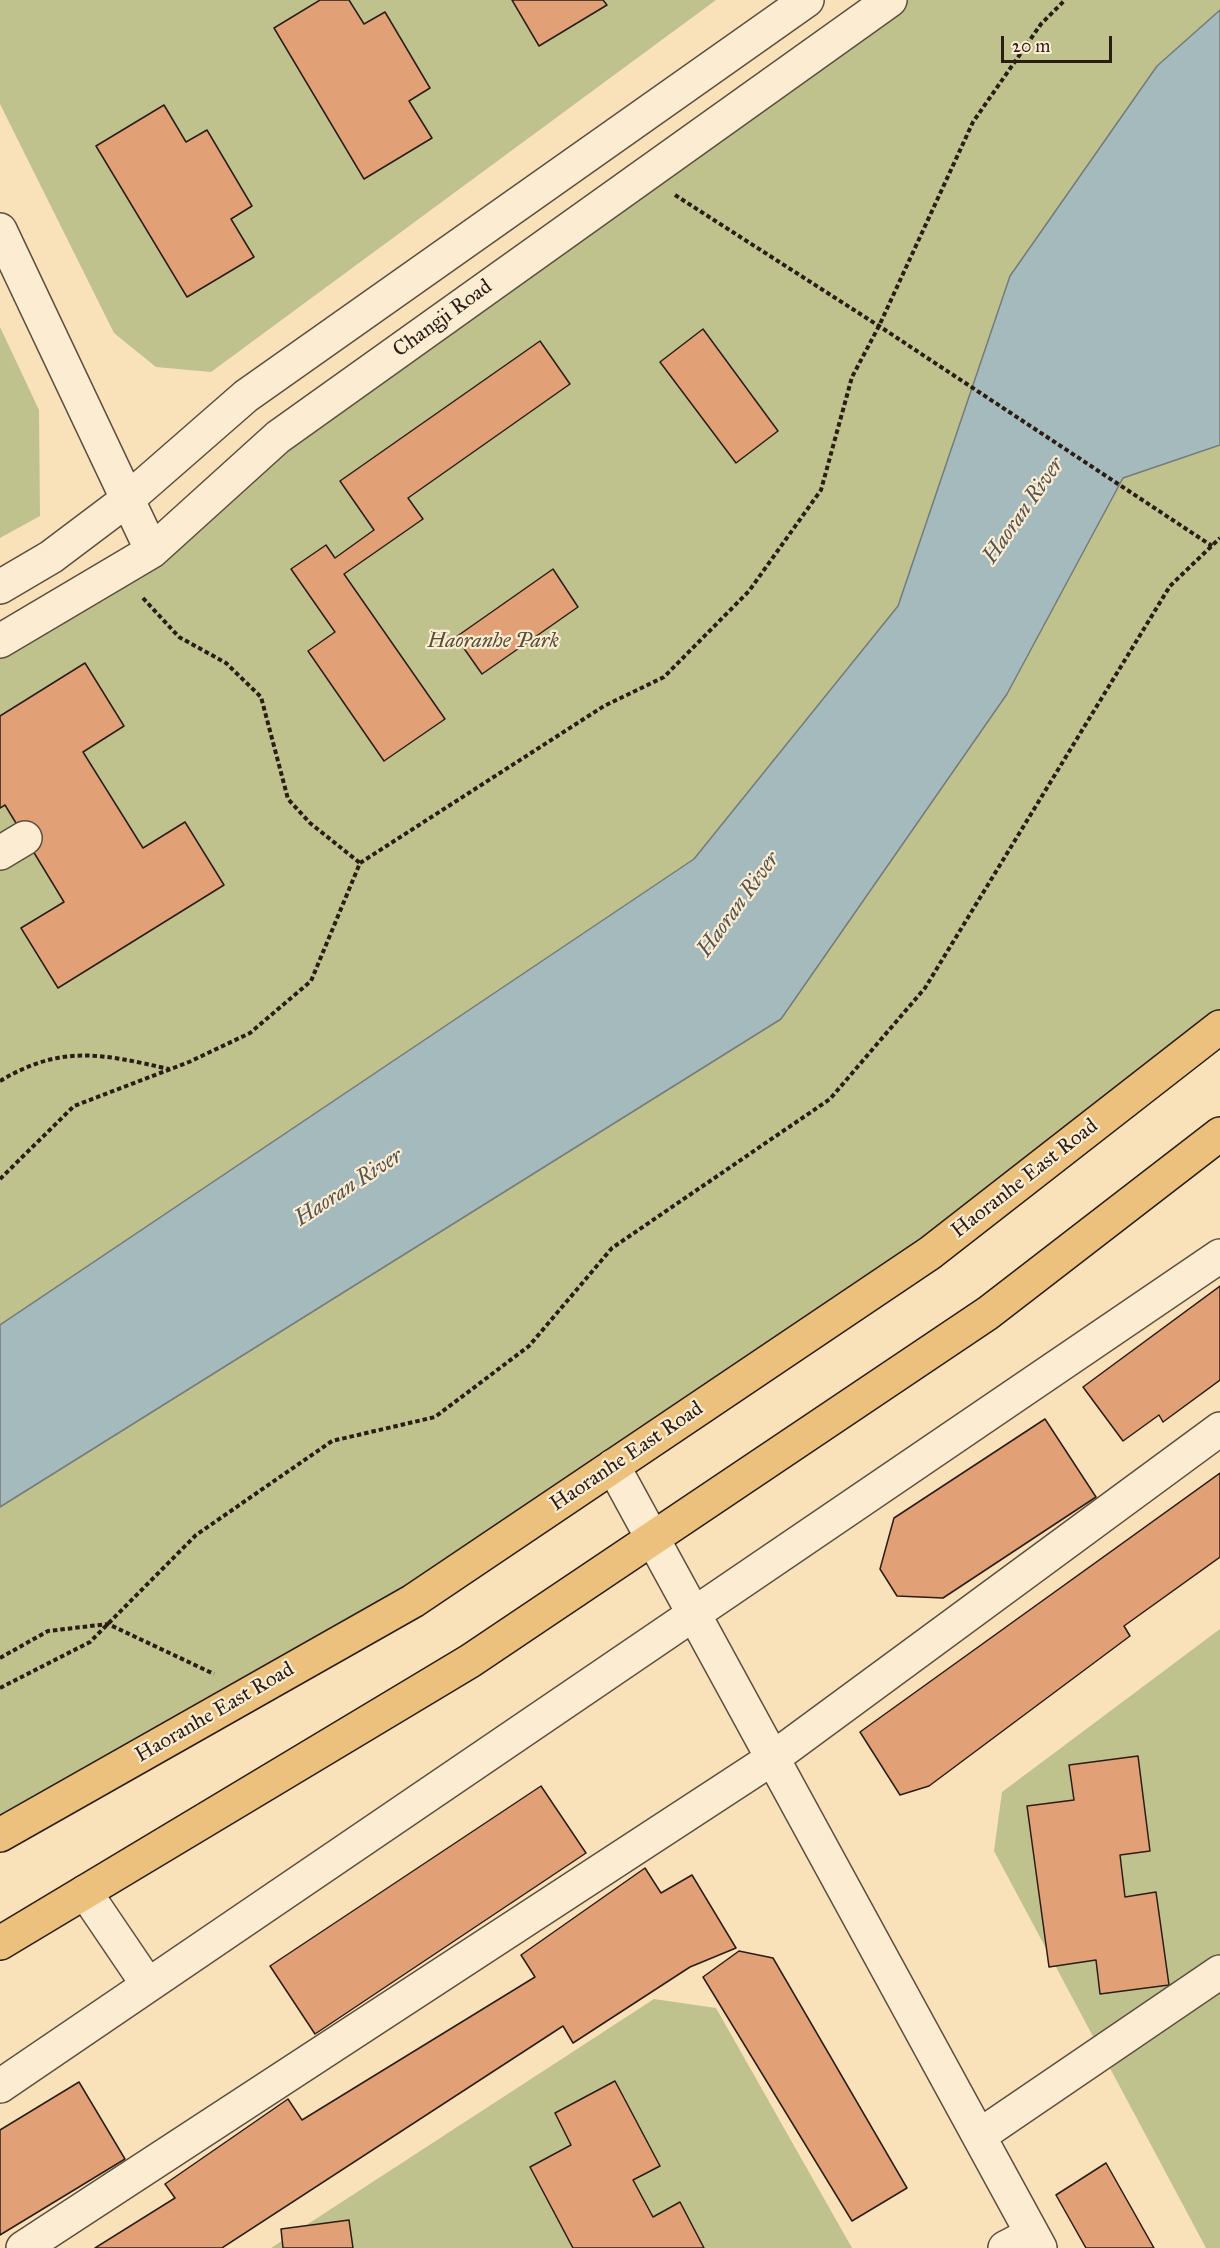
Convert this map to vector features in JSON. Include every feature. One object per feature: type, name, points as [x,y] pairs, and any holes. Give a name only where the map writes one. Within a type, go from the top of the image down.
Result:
[{"type":"main road","name":"Haoranhe East Road","points":[[0,1835],[413,1601],[930,1253],[1220,1027]]},
{"type":"main road","points":[[0,1943],[470,1661],[988,1313],[1220,1134]]},
{"type":"street","points":[[0,587],[51,557],[128,499],[246,396],[807,0]]},
{"type":"street","name":"Changji Road","points":[[0,641],[140,558],[278,437],[890,0]]},
{"type":"street","points":[[0,230],[128,499],[140,558]]},
{"type":"street","points":[[0,2086],[1220,1256]]},
{"type":"street","points":[[23,2248],[773,1758],[1220,1429]]},
{"type":"street","points":[[613,1466],[979,2136],[1026,2243]]},
{"type":"street","points":[[85,1893],[148,1985]]},
{"type":"street","points":[[979,2136],[1220,1972]]},
{"type":"path","points":[[0,1179],[74,1106],[169,1070],[250,1033],[311,981],[360,863],[604,706],[664,677],[749,591],[821,490],[852,377],[879,326],[973,122],[1041,24],[1065,0]]},
{"type":"path","points":[[644,176],[879,326],[1212,546]]},
{"type":"path","points":[[0,1688],[90,1642],[196,1535],[332,1441],[435,1417],[529,1346],[612,1248],[830,1099],[925,987],[1170,586],[1220,538]]},
{"type":"path","points":[[140,558],[145,602],[179,637],[226,663],[261,696],[288,799],[310,823],[360,863]]},
{"type":"path","points":[[0,1081],[26,1066],[80,1053],[169,1070]]},
{"type":"path","points":[[0,1658],[48,1631],[108,1624],[253,1692]]},
{"type":"green space","points":[[0,0],[716,0],[211,372],[156,367],[114,333],[0,104]]},
{"type":"green space","name":"Haoranhe Park","points":[[890,0],[1220,0],[1220,10],[1157,66],[1010,276],[898,606],[694,859],[0,1325],[0,641]]},
{"type":"green space","points":[[0,327],[39,410],[40,516],[0,538]]},
{"type":"green space","points":[[1220,445],[1220,1027],[532,1522],[0,1835],[0,1507],[781,1019],[1007,694],[1123,478]]},
{"type":"green space","points":[[1220,1629],[1220,2248],[1206,2248],[994,1851],[1002,1792]]},
{"type":"green space","points":[[654,1999],[716,2008],[852,2248],[271,2248]]},
{"type":"water","name":"Haoran River","points":[[1220,10],[1220,445],[1123,478],[1007,694],[781,1019],[0,1507],[0,1325],[694,859],[898,606],[1010,276],[1157,66]]},
{"type":"building","points":[[320,0],[349,0],[364,24],[385,12],[430,88],[409,101],[432,138],[364,179],[274,28]]},
{"type":"building","points":[[512,0],[603,0],[607,5],[539,46]]},
{"type":"building","points":[[164,105],[186,142],[207,130],[252,206],[231,219],[254,257],[187,297],[96,146]]},
{"type":"building","points":[[703,329],[778,431],[736,463],[660,362]]},
{"type":"building","points":[[540,341],[570,384],[408,498],[423,519],[344,574],[445,719],[384,761],[308,651],[335,632],[291,569],[326,545],[335,558],[374,530],[340,481]]},
{"type":"building","points":[[553,569],[578,607],[482,674],[456,637]]},
{"type":"building","points":[[85,663],[124,726],[83,752],[143,848],[185,822],[224,885],[58,988],[21,928],[64,902],[5,805],[0,808],[0,716]]},
{"type":"building","points":[[1220,1286],[1220,1380],[1163,1422],[1159,1415],[1123,1441],[1083,1387]]},
{"type":"building","points":[[1045,1419],[1096,1497],[943,1598],[897,1596],[880,1569],[894,1518]]},
{"type":"building","points":[[1220,1473],[1220,1557],[1124,1626],[1130,1636],[929,1786],[900,1795],[860,1732]]},
{"type":"building","points":[[1138,1756],[1150,1851],[1120,1855],[1125,1897],[1156,1892],[1169,1985],[1100,1994],[1096,1960],[1049,1967],[1027,1806],[1074,1800],[1069,1765]]},
{"type":"building","points":[[541,1786],[586,1853],[315,2034],[270,1966]]},
{"type":"building","points":[[645,1868],[661,1893],[692,1875],[736,1948],[690,1967],[573,2043],[563,2026],[222,2248],[95,2248],[175,2198],[165,2184],[288,2099],[302,2120],[535,1977],[521,1955]]},
{"type":"building","points":[[739,1951],[773,1958],[907,2188],[852,2221],[703,1977]]},
{"type":"building","points":[[615,2081],[660,2166],[633,2180],[653,2217],[680,2202],[704,2248],[573,2248],[530,2167],[571,2145],[555,2113]]},
{"type":"building","points":[[79,2082],[125,2159],[0,2235],[0,2130]]},
{"type":"building","points":[[1106,2163],[1154,2248],[1086,2248],[1056,2195]]},
{"type":"building","points":[[349,2220],[353,2248],[283,2248],[281,2229]]}]
